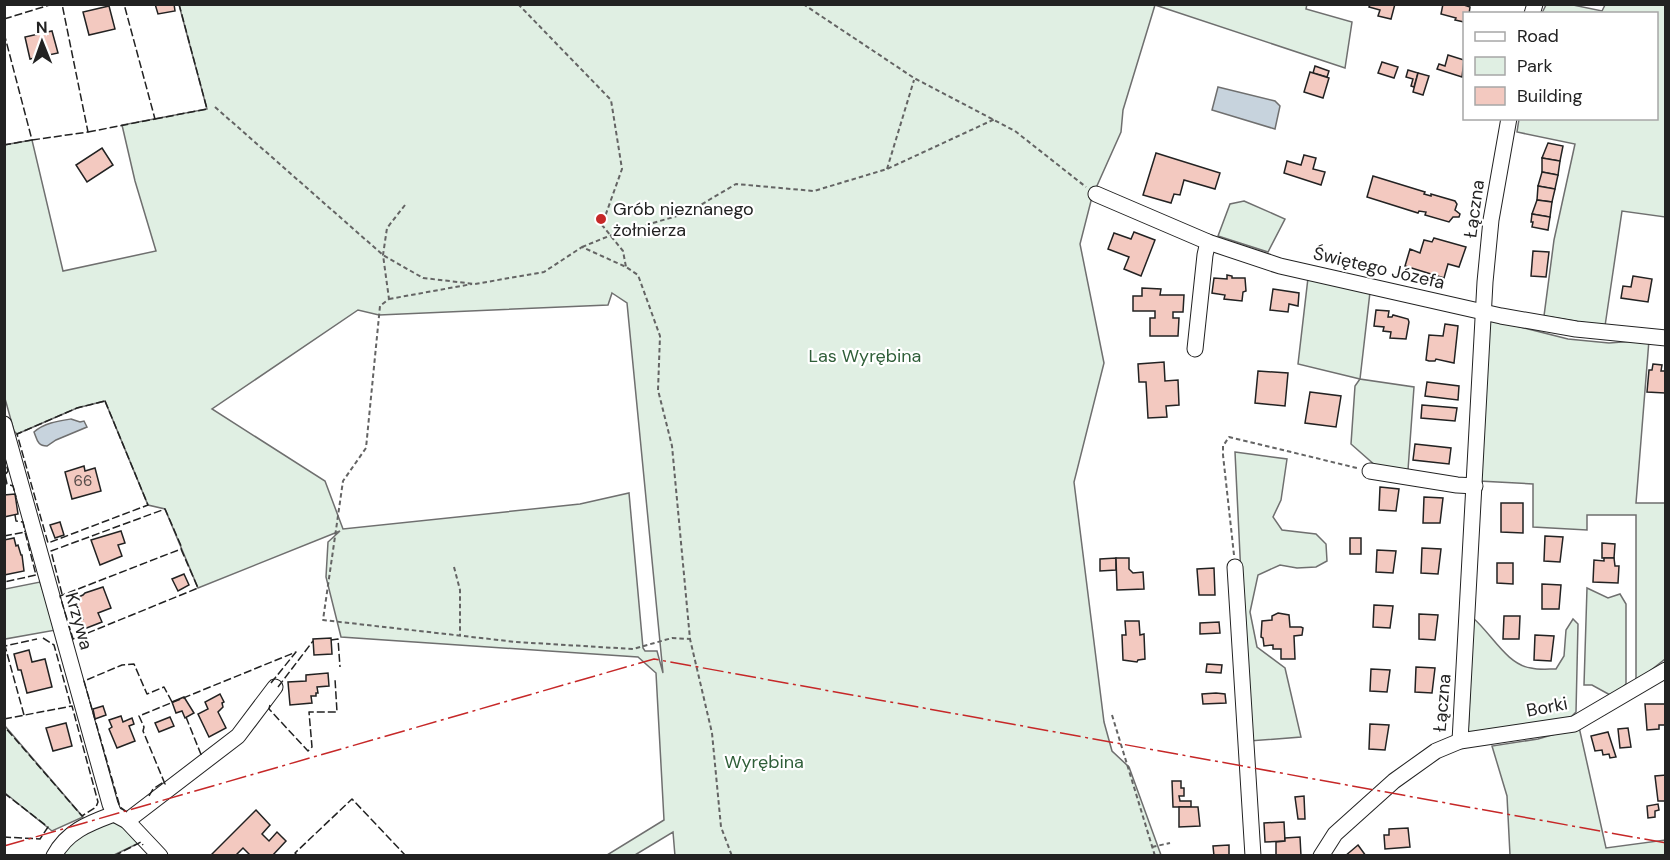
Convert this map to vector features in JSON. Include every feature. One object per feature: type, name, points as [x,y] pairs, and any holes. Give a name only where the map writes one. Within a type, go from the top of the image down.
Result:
[{"type":"street","name":"Łączna","points":[[1321,855],[1335,834],[1394,781],[1436,751],[1460,741],[1491,220],[1509,120]]},
{"type":"street","name":"Świętego Józefa","points":[[1096,194],[1208,242],[1280,266],[1484,312],[1576,329],[1665,338]]},
{"type":"street","points":[[1195,349],[1208,242]]},
{"type":"street","name":"Krzywa","points":[[4,424],[120,817],[160,855]]},
{"type":"street","points":[[1370,471],[1475,486]]},
{"type":"street","points":[[1235,567],[1253,855]]},
{"type":"street","name":"Borki","points":[[1460,741],[1574,724],[1665,670]]},
{"type":"street","points":[[54,855],[67,837],[85,825],[120,817],[238,736],[275,687]]},
{"type":"path","points":[[518,4],[611,100],[622,169],[602,225],[623,251],[626,267]]},
{"type":"path","points":[[803,4],[914,78],[995,119],[1025,138],[1067,174],[1096,194]]},
{"type":"path","points":[[887,169],[914,78]]},
{"type":"path","points":[[215,106],[383,255],[423,278],[475,284]]},
{"type":"path","points":[[690,639],[672,638],[633,649],[516,642],[323,620],[343,481],[366,448],[380,306],[389,299],[544,272],[582,248],[609,236],[687,213],[736,184],[813,191],[887,169],[995,119]]},
{"type":"path","points":[[389,299],[383,255],[387,228],[405,205]]},
{"type":"path","points":[[582,248],[626,267],[638,275],[660,336],[658,390],[672,446],[690,639],[712,733],[721,827],[732,855]]},
{"type":"path","points":[[1235,567],[1223,455],[1224,446],[1229,437],[1370,471]]},
{"type":"path","points":[[454,567],[460,590],[460,636]]},
{"type":"path","points":[[1112,715],[1155,855]]},
{"type":"path","points":[[1152,847],[1170,843]]},
{"type":"green space","name":"Las Wyrębina","points":[[1307,4],[1306,9],[1352,22],[1345,68],[1155,5],[1123,110],[1121,132],[1092,197],[1080,244],[1104,363],[1074,482],[1104,722],[1112,751],[1129,767],[1161,855],[675,856],[673,832],[635,855],[607,855],[664,820],[656,673],[638,657],[341,637],[326,577],[328,542],[340,531],[198,588],[165,509],[148,505],[105,401],[77,408],[17,434],[14,431],[4,395],[4,145],[32,140],[63,271],[156,251],[135,181],[122,125],[207,109],[179,5]],"holes":[[[612,293],[627,303],[663,673],[657,651],[645,651],[643,648],[629,493],[580,504],[343,529],[325,481],[212,409],[358,310],[379,315],[608,305]]]},
{"type":"green space","points":[[1546,5],[1573,5],[1602,11],[1605,5],[1665,5],[1665,217],[1622,211],[1605,326],[1544,316],[1554,240],[1575,144],[1517,132],[1519,120],[1658,120],[1658,12],[1542,12]]},
{"type":"green space","points":[[1244,201],[1285,219],[1268,252],[1218,236],[1230,204]]},
{"type":"green space","points":[[1308,278],[1370,292],[1360,379],[1298,364]]},
{"type":"green space","points":[[1489,319],[1568,339],[1609,343],[1649,340],[1636,503],[1665,503],[1665,659],[1636,682],[1636,515],[1587,515],[1587,530],[1533,527],[1533,484],[1479,481]]},
{"type":"green space","points":[[1360,379],[1414,387],[1408,470],[1376,466],[1351,444],[1355,386]]},
{"type":"green space","points":[[1235,452],[1287,459],[1281,500],[1273,517],[1282,530],[1316,534],[1326,544],[1327,561],[1316,567],[1297,568],[1280,565],[1258,575],[1250,612],[1257,647],[1285,668],[1301,737],[1249,741]]},
{"type":"green space","points":[[40,582],[56,630],[5,639],[5,589]]},
{"type":"green space","points":[[1587,588],[1608,598],[1620,594],[1626,604],[1626,684],[1612,696],[1592,685],[1584,685]]},
{"type":"green space","points":[[1473,618],[1514,661],[1534,669],[1556,669],[1564,656],[1566,630],[1573,619],[1578,624],[1576,712],[1570,718],[1468,734]]},
{"type":"green space","points":[[4,726],[83,817],[52,831],[5,793]]},
{"type":"green space","points":[[1579,727],[1606,848],[1665,840],[1665,855],[1510,855],[1507,796],[1492,746],[1538,739]]},
{"type":"green space","points":[[112,822],[121,824],[141,842],[114,855],[59,856],[72,837]]},
{"type":"shaded area","points":[[1218,87],[1275,101],[1280,106],[1275,129],[1212,110]]},
{"type":"shaded area","points":[[71,419],[84,421],[87,427],[47,446],[38,442],[34,432],[42,426]]},
{"type":"building","points":[[155,4],[174,4],[175,11],[158,14]]},
{"type":"building","points":[[1370,4],[1395,4],[1391,19],[1378,16],[1380,10],[1369,7]]},
{"type":"building","points":[[1443,4],[1461,4],[1470,7],[1469,12],[1463,12],[1463,22],[1441,14]]},
{"type":"building","points":[[109,6],[115,29],[89,35],[83,12]]},
{"type":"building","points":[[52,31],[58,53],[30,59],[25,37]]},
{"type":"building","points":[[1448,55],[1463,60],[1462,77],[1437,69],[1439,64],[1445,66]]},
{"type":"building","points":[[1382,62],[1398,67],[1394,78],[1378,73]]},
{"type":"building","points":[[1315,66],[1329,71],[1327,77],[1313,73]]},
{"type":"building","points":[[1408,70],[1418,73],[1414,87],[1411,86],[1413,79],[1406,77]]},
{"type":"building","points":[[1310,72],[1329,78],[1323,98],[1304,92]]},
{"type":"building","points":[[1418,73],[1429,76],[1423,95],[1413,92]]},
{"type":"building","points":[[1548,143],[1563,146],[1560,161],[1542,158]]},
{"type":"building","points":[[102,148],[113,165],[87,182],[76,165]]},
{"type":"building","points":[[1156,153],[1220,173],[1215,189],[1184,180],[1180,195],[1174,194],[1171,203],[1143,195]]},
{"type":"building","points":[[1304,155],[1316,158],[1313,169],[1325,172],[1321,185],[1284,173],[1287,161],[1301,165]]},
{"type":"building","points":[[1542,158],[1560,161],[1558,175],[1542,172]]},
{"type":"building","points":[[1542,172],[1558,175],[1555,189],[1538,186]]},
{"type":"building","points":[[1373,176],[1425,192],[1424,194],[1455,201],[1457,204],[1455,210],[1460,214],[1459,217],[1453,217],[1449,222],[1425,215],[1426,212],[1419,211],[1418,213],[1367,197]]},
{"type":"building","points":[[1538,186],[1555,189],[1552,202],[1537,200]]},
{"type":"building","points":[[1537,200],[1552,202],[1550,217],[1532,214]]},
{"type":"building","points":[[1532,214],[1550,217],[1548,230],[1532,227]]},
{"type":"building","points":[[1134,232],[1155,240],[1141,276],[1124,269],[1129,257],[1108,249],[1114,233],[1131,239]]},
{"type":"building","points":[[1434,238],[1466,247],[1459,267],[1448,264],[1444,278],[1405,266],[1410,249],[1420,253],[1424,240],[1432,242]]},
{"type":"building","points":[[1533,251],[1549,252],[1546,277],[1531,276]]},
{"type":"building","points":[[1227,275],[1232,278],[1245,278],[1246,291],[1243,292],[1242,301],[1224,299],[1225,295],[1212,293],[1214,278],[1227,279]]},
{"type":"building","points":[[1633,276],[1652,279],[1648,302],[1621,298],[1623,286],[1631,287]]},
{"type":"building","points":[[1142,288],[1161,289],[1160,295],[1184,295],[1183,312],[1173,312],[1173,318],[1179,318],[1178,336],[1150,336],[1150,318],[1155,318],[1155,311],[1133,311],[1133,296],[1142,296]]},
{"type":"building","points":[[1273,289],[1299,293],[1298,306],[1289,304],[1288,312],[1270,310]]},
{"type":"building","points":[[1376,310],[1389,311],[1388,317],[1393,315],[1408,319],[1406,339],[1390,338],[1391,332],[1383,331],[1384,327],[1374,326]]},
{"type":"building","points":[[1445,324],[1458,326],[1454,363],[1436,359],[1435,361],[1426,360],[1429,335],[1443,336]]},
{"type":"building","points":[[1164,362],[1165,381],[1178,380],[1179,405],[1166,406],[1167,417],[1148,418],[1146,382],[1139,382],[1138,364]]},
{"type":"building","points":[[1653,364],[1662,365],[1661,371],[1666,371],[1665,393],[1647,392],[1649,370],[1652,370]]},
{"type":"building","points":[[1258,371],[1288,373],[1285,406],[1255,403]]},
{"type":"building","points":[[1427,382],[1459,386],[1458,400],[1425,396]]},
{"type":"building","points":[[1310,392],[1341,396],[1336,427],[1305,423]]},
{"type":"building","points":[[1422,405],[1457,408],[1455,421],[1421,418]]},
{"type":"building","points":[[1415,444],[1451,448],[1449,464],[1413,460]]},
{"type":"building","points":[[84,466],[85,471],[95,468],[101,491],[72,499],[65,472]]},
{"type":"building","points":[[1380,487],[1399,489],[1396,511],[1379,510]]},
{"type":"building","points":[[15,494],[18,514],[4,517],[4,495]]},
{"type":"building","points":[[1424,497],[1443,498],[1440,523],[1423,523]]},
{"type":"building","points":[[1501,503],[1523,503],[1523,533],[1501,532]]},
{"type":"building","points":[[60,522],[64,535],[55,538],[50,525]]},
{"type":"building","points":[[121,531],[125,543],[118,545],[122,556],[100,565],[91,540]]},
{"type":"building","points":[[1545,536],[1563,537],[1560,562],[1544,561]]},
{"type":"building","points":[[14,538],[22,555],[24,571],[4,575],[4,540]]},
{"type":"building","points":[[1350,538],[1361,538],[1361,554],[1350,554]]},
{"type":"building","points":[[1602,543],[1615,544],[1614,558],[1602,558]]},
{"type":"building","points":[[1422,548],[1441,549],[1438,574],[1421,573]]},
{"type":"building","points":[[1377,550],[1396,551],[1393,573],[1376,572]]},
{"type":"building","points":[[1116,558],[1116,570],[1100,571],[1100,559]]},
{"type":"building","points":[[1116,558],[1129,558],[1129,569],[1133,573],[1143,572],[1144,589],[1117,590]]},
{"type":"building","points":[[1604,558],[1614,558],[1615,566],[1619,566],[1618,583],[1593,582],[1594,560],[1604,561]]},
{"type":"building","points":[[1497,563],[1513,563],[1513,584],[1497,583]]},
{"type":"building","points":[[1214,568],[1215,595],[1199,595],[1197,569]]},
{"type":"building","points":[[184,574],[189,585],[178,591],[172,579]]},
{"type":"building","points":[[1542,584],[1561,585],[1559,609],[1542,609]]},
{"type":"building","points":[[103,587],[111,608],[98,613],[102,622],[84,629],[76,598]]},
{"type":"building","points":[[1374,605],[1393,606],[1390,628],[1373,627]]},
{"type":"building","points":[[1278,613],[1289,615],[1290,627],[1303,628],[1302,635],[1294,636],[1295,659],[1281,659],[1281,649],[1273,649],[1273,645],[1264,646],[1261,637],[1262,621],[1272,620],[1272,616]]},
{"type":"building","points":[[1419,614],[1438,615],[1435,640],[1419,639]]},
{"type":"building","points":[[1504,616],[1520,616],[1519,639],[1503,639]]},
{"type":"building","points":[[1125,621],[1139,621],[1140,635],[1144,634],[1145,659],[1137,662],[1123,660],[1122,635],[1126,635]]},
{"type":"building","points":[[1219,622],[1220,633],[1200,634],[1200,623]]},
{"type":"building","points":[[1535,635],[1554,636],[1551,661],[1534,660]]},
{"type":"building","points":[[331,638],[332,654],[314,655],[313,639]]},
{"type":"building","points":[[29,650],[32,662],[45,659],[52,687],[27,693],[14,654]]},
{"type":"building","points":[[1207,664],[1222,665],[1221,673],[1206,672]]},
{"type":"building","points":[[1416,667],[1435,668],[1432,693],[1415,692]]},
{"type":"building","points":[[1371,669],[1390,670],[1387,692],[1370,691]]},
{"type":"building","points":[[328,673],[329,686],[317,687],[316,696],[311,696],[312,703],[290,705],[288,682],[306,681],[306,675]]},
{"type":"building","points":[[220,694],[224,702],[218,712],[226,728],[209,737],[198,714],[208,709],[205,702]]},
{"type":"building","points":[[1202,694],[1225,694],[1226,703],[1203,704]]},
{"type":"building","points":[[184,697],[194,713],[185,718],[182,711],[176,713],[172,702]]},
{"type":"building","points":[[1665,702],[1666,725],[1659,725],[1659,729],[1647,730],[1645,704],[1665,704]]},
{"type":"building","points":[[103,706],[106,715],[95,719],[93,709]]},
{"type":"building","points":[[121,716],[123,722],[132,718],[134,724],[129,726],[135,741],[117,748],[109,729],[112,727],[109,720]]},
{"type":"building","points":[[170,717],[174,726],[159,732],[155,723]]},
{"type":"building","points":[[66,723],[72,746],[53,751],[46,728]]},
{"type":"building","points":[[1370,724],[1389,725],[1385,750],[1369,749]]},
{"type":"building","points":[[1628,728],[1631,747],[1620,748],[1618,729]]},
{"type":"building","points":[[1608,732],[1616,757],[1610,758],[1609,754],[1603,755],[1602,750],[1595,751],[1591,736]]},
{"type":"building","points":[[1666,775],[1666,801],[1658,801],[1655,776]]},
{"type":"building","points":[[1172,781],[1181,781],[1184,796],[1179,796],[1180,801],[1191,801],[1191,807],[1173,807]]},
{"type":"building","points":[[1304,796],[1305,819],[1298,819],[1295,797]]},
{"type":"building","points":[[1658,804],[1659,810],[1655,811],[1655,817],[1648,818],[1647,806]]},
{"type":"building","points":[[1179,807],[1198,807],[1200,826],[1179,827]]},
{"type":"building","points":[[256,810],[270,825],[262,834],[269,841],[277,832],[286,841],[272,856],[251,856],[243,848],[235,856],[211,855]]},
{"type":"building","points":[[1284,822],[1285,841],[1265,842],[1264,823]]},
{"type":"building","points":[[1408,828],[1410,847],[1385,849],[1384,835],[1389,835],[1389,829]]},
{"type":"building","points":[[1300,837],[1301,856],[1276,856],[1276,842],[1285,841],[1285,838]]},
{"type":"building","points":[[1229,845],[1229,856],[1214,856],[1213,846]]},
{"type":"building","points":[[1358,845],[1366,856],[1345,856],[1351,851]]},
{"type":"fence","points":[[4,19],[53,4]]},
{"type":"fence","points":[[32,140],[88,132],[62,4]]},
{"type":"fence","points":[[88,132],[155,119],[124,4]]},
{"type":"fence","points":[[155,119],[207,109],[179,4]]},
{"type":"fence","points":[[4,33],[32,140],[4,145]]},
{"type":"fence","points":[[105,401],[148,505],[48,543],[17,434],[77,408],[105,401]]},
{"type":"fence","points":[[4,456],[8,471],[5,475],[7,484],[13,486],[16,497]]},
{"type":"fence","points":[[62,594],[51,551],[165,509],[181,549]]},
{"type":"fence","points":[[15,515],[16,521],[23,522],[25,532]]},
{"type":"fence","points":[[4,536],[25,532],[36,575],[4,582]]},
{"type":"fence","points":[[181,549],[198,588],[73,639],[60,596],[181,549]]},
{"type":"fence","points":[[43,638],[54,645],[71,706]]},
{"type":"fence","points":[[24,715],[5,646],[37,639]]},
{"type":"fence","points":[[331,640],[338,639],[340,667]]},
{"type":"fence","points":[[278,687],[313,641]]},
{"type":"fence","points":[[149,796],[153,789],[162,783],[165,784],[139,716],[296,652],[271,683]]},
{"type":"fence","points":[[127,812],[120,807],[84,681],[122,665],[134,664],[147,694],[164,687],[172,702]]},
{"type":"fence","points":[[270,705],[269,709],[308,751],[312,747],[309,712],[337,712],[335,679]]},
{"type":"fence","points":[[4,719],[72,706],[98,802],[96,807],[82,816],[4,726]]},
{"type":"fence","points":[[186,717],[202,757]]},
{"type":"fence","points":[[4,793],[48,827],[40,839],[4,837]]},
{"type":"fence","points":[[298,856],[295,853],[352,799],[406,856]]},
{"type":"fence","points":[[114,856],[141,842],[143,845]]},
{"type":"power","points":[[4,846],[654,659],[1666,843]]},
{"type":"place","name":"Grób nieznanego żołnierza","points":[[601,219]]},
{"type":"park label","name":"Wyrębina","points":[[764,762]]}]
